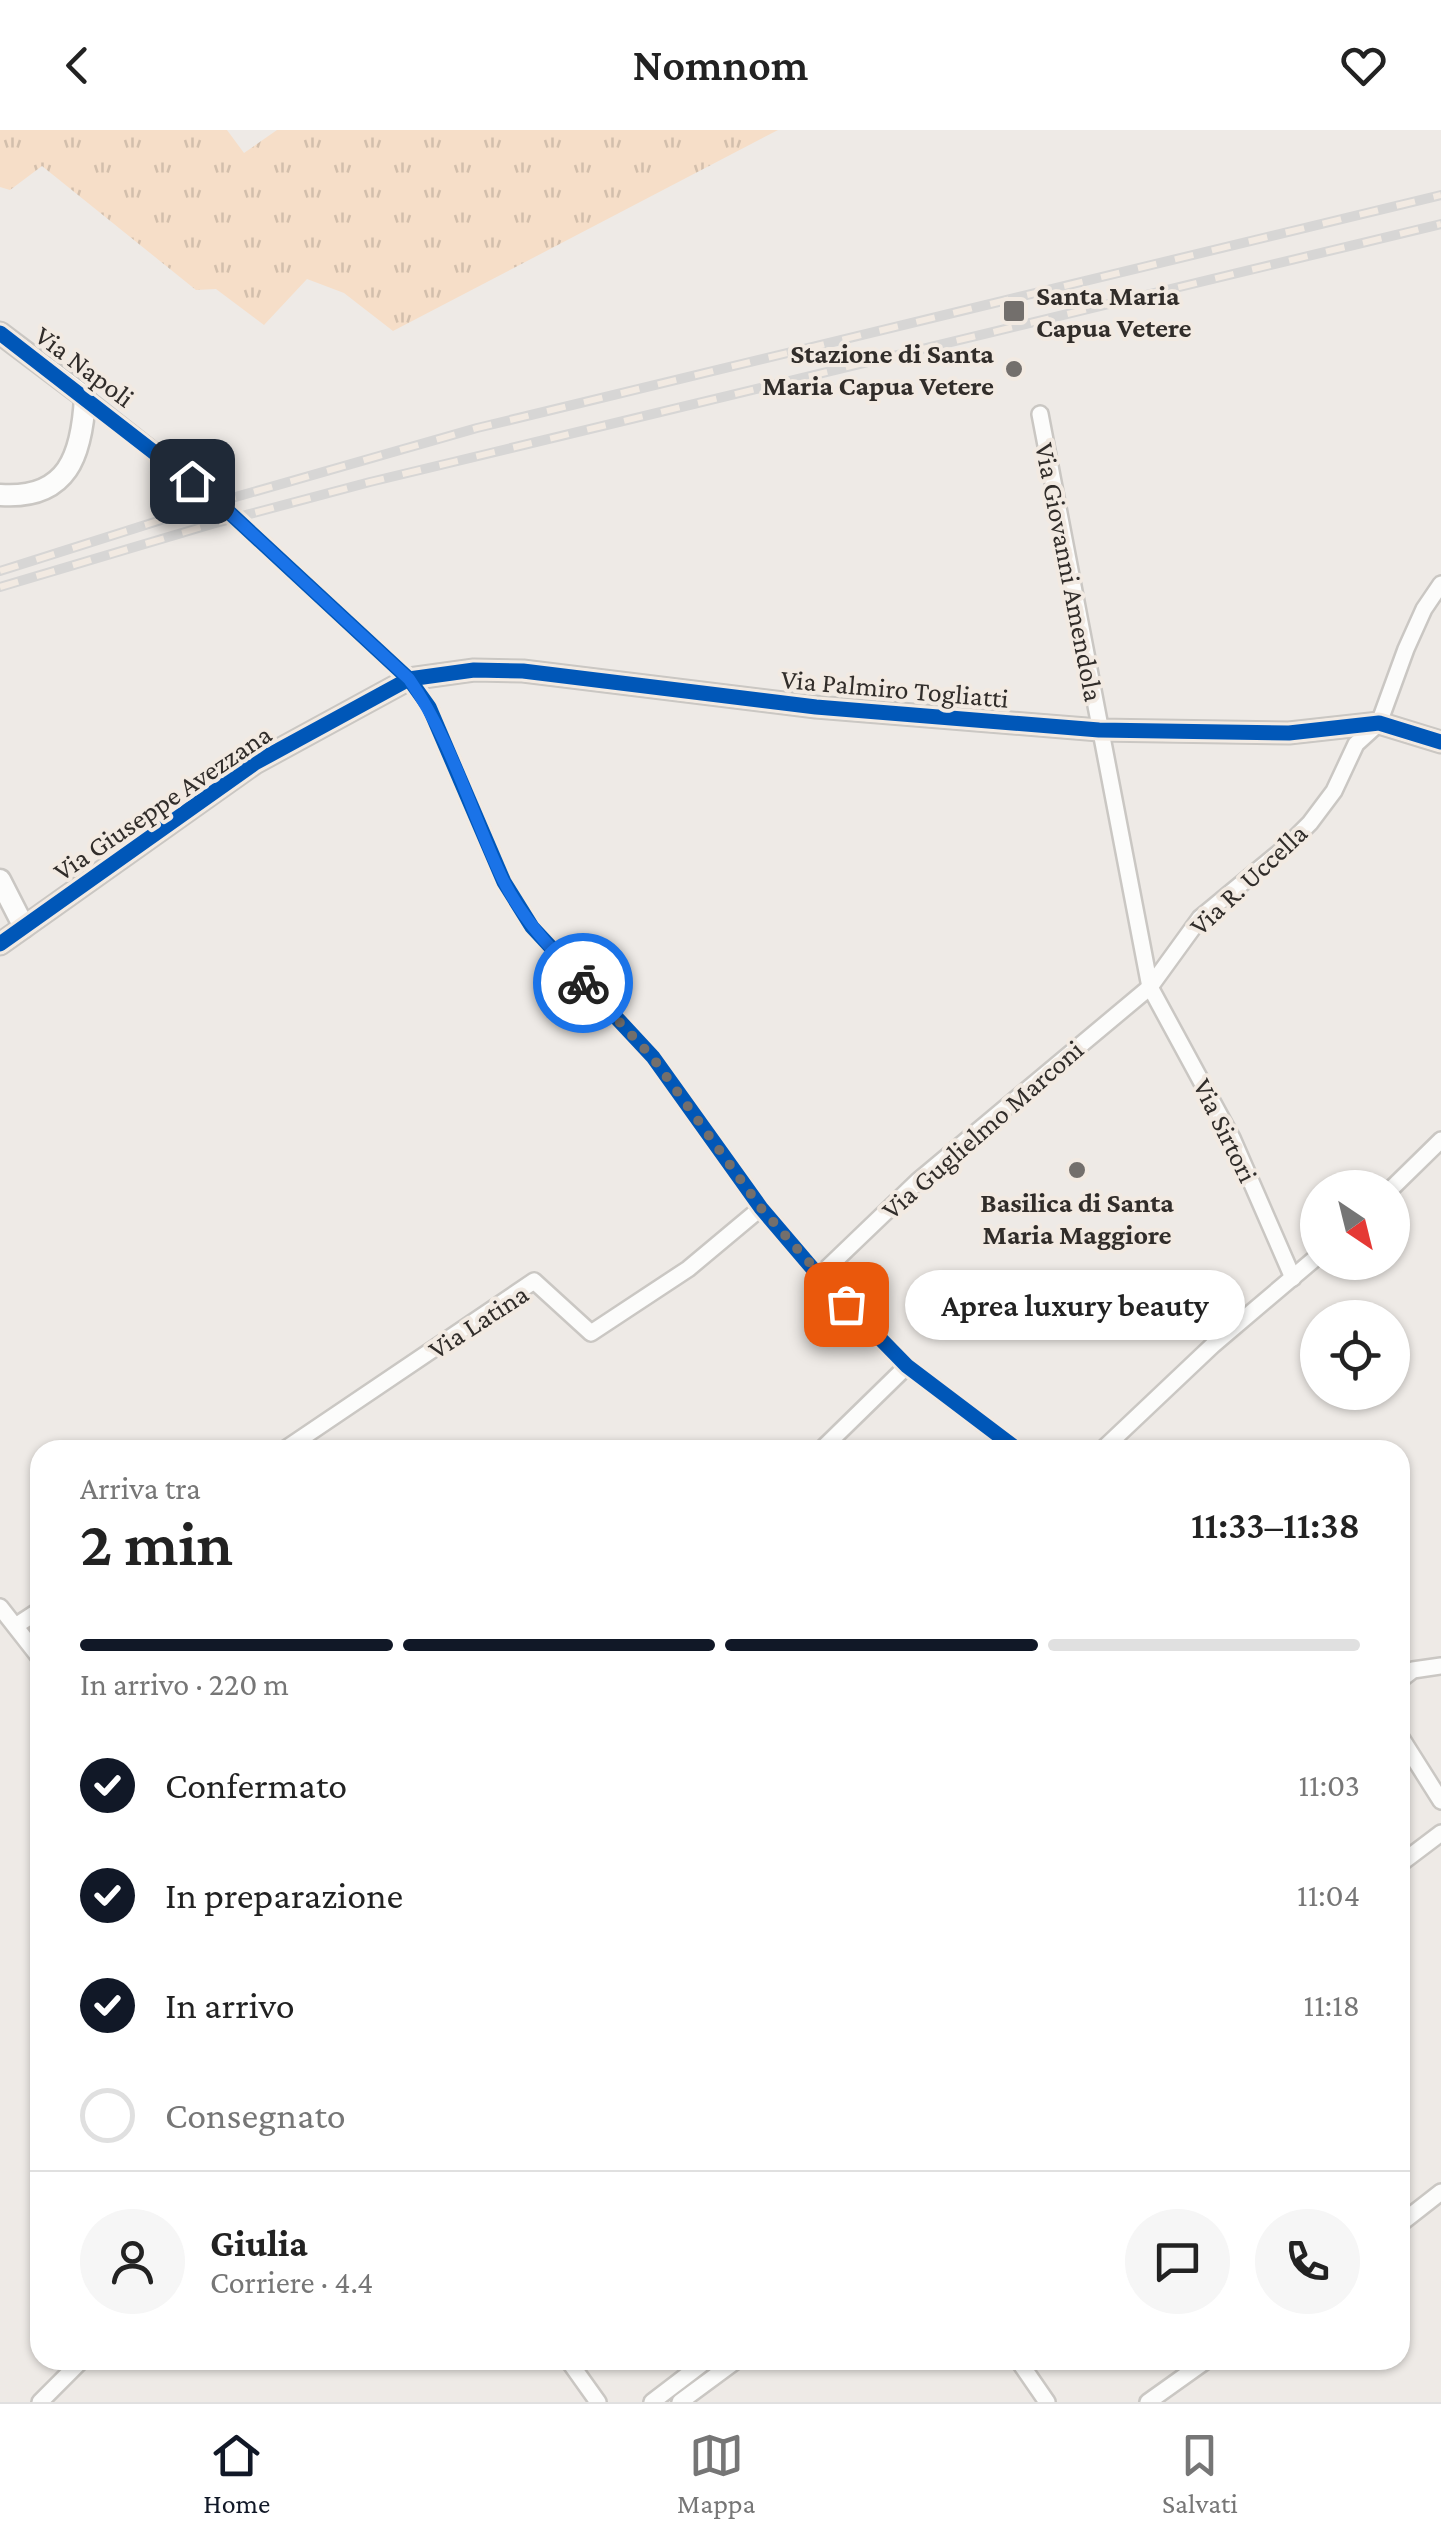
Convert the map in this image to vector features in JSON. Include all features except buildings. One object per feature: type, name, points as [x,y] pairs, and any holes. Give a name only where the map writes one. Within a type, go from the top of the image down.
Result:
[{"type":"street","name":"Via Napoli","points":[[0,333],[218,502],[409,679],[428,708],[504,882],[532,928],[653,1058],[761,1208],[819,1276],[908,1366],[1005,1440]]},
{"type":"street","points":[[0,495],[38,492],[55,483],[71,466],[79,450],[86,397]]},
{"type":"street","name":"Via Giovanni Amendola","points":[[1040,414],[1150,986]]},
{"type":"street","name":"Via R. Uccella","points":[[1150,986],[1200,918],[1286,847],[1334,791],[1356,744],[1379,723],[1406,649],[1424,609],[1441,584]]},
{"type":"street","name":"Via Palmiro Togliatti","points":[[409,679],[474,670],[523,672],[816,707],[1099,730],[1289,733],[1379,723]]},
{"type":"street","name":"Via Giuseppe Avezzana","points":[[0,944],[255,763],[409,679]]},
{"type":"street","points":[[1379,723],[1441,742]]},
{"type":"street","points":[[0,880],[24,928]]},
{"type":"street","name":"Via Guglielmo Marconi","points":[[819,1276],[918,1180],[1150,986]]},
{"type":"street","name":"Via Sirtori","points":[[1150,986],[1232,1138],[1293,1278]]},
{"type":"street","points":[[1410,1170],[1441,1140]]},
{"type":"street","name":"Via Latina","points":[[299,1440],[534,1282],[590,1332],[688,1269],[761,1208]]},
{"type":"street","points":[[1113,1440],[1213,1345],[1300,1272]]},
{"type":"street","points":[[831,1440],[908,1366]]},
{"type":"street","points":[[0,1607],[30,1644]]},
{"type":"street","points":[[16,1625],[30,1616]]},
{"type":"street","points":[[1410,1672],[1441,1666]]},
{"type":"street","points":[[1410,1752],[1441,1801]]},
{"type":"street","points":[[1410,1856],[1441,1833]]},
{"type":"street","points":[[1410,2216],[1441,2192]]},
{"type":"street","points":[[40,2402],[72,2370]]},
{"type":"street","points":[[575,2370],[598,2402]]},
{"type":"street","points":[[652,2402],[694,2370]]},
{"type":"street","points":[[680,2402],[723,2370]]},
{"type":"street","points":[[1025,2370],[1047,2402]]},
{"type":"street","points":[[1148,2402],[1193,2370]]},
{"type":"green space","points":[[0,130],[227,130],[244,153],[277,130],[778,130],[393,331],[344,293],[307,279],[264,325],[216,289],[196,290],[42,166],[10,190],[0,187]]},
{"type":"railway","points":[[0,571],[218,502],[477,428],[1441,195]]},
{"type":"railway","points":[[0,587],[370,482],[1441,224]]},
{"type":"cycle path","points":[[0,333],[218,502],[409,679],[429,707],[504,882],[532,927],[653,1057],[761,1208],[819,1276],[907,1366],[1005,1440]]},
{"type":"cycle path","points":[[0,944],[255,763],[409,679],[474,670],[523,671],[816,707],[1099,730],[1289,733],[1379,723],[1441,742]]},
{"type":"way so far","points":[[583,983],[653,1058],[761,1208],[846,1304]]},
{"type":"place","name":"Santa Maria Capua Vetere","points":[[1014,311]]},
{"type":"place","name":"Stazione di Santa Maria Capua Vetere","points":[[1014,369]]},
{"type":"place","name":"Basilica di Santa Maria Maggiore","points":[[1077,1170]]},
{"type":"place","name":"Aprea luxury beauty","points":[[846,1304]]},
{"type":"route","points":[[192,481],[409,679],[452,758],[504,882],[532,928],[583,983]]}]
